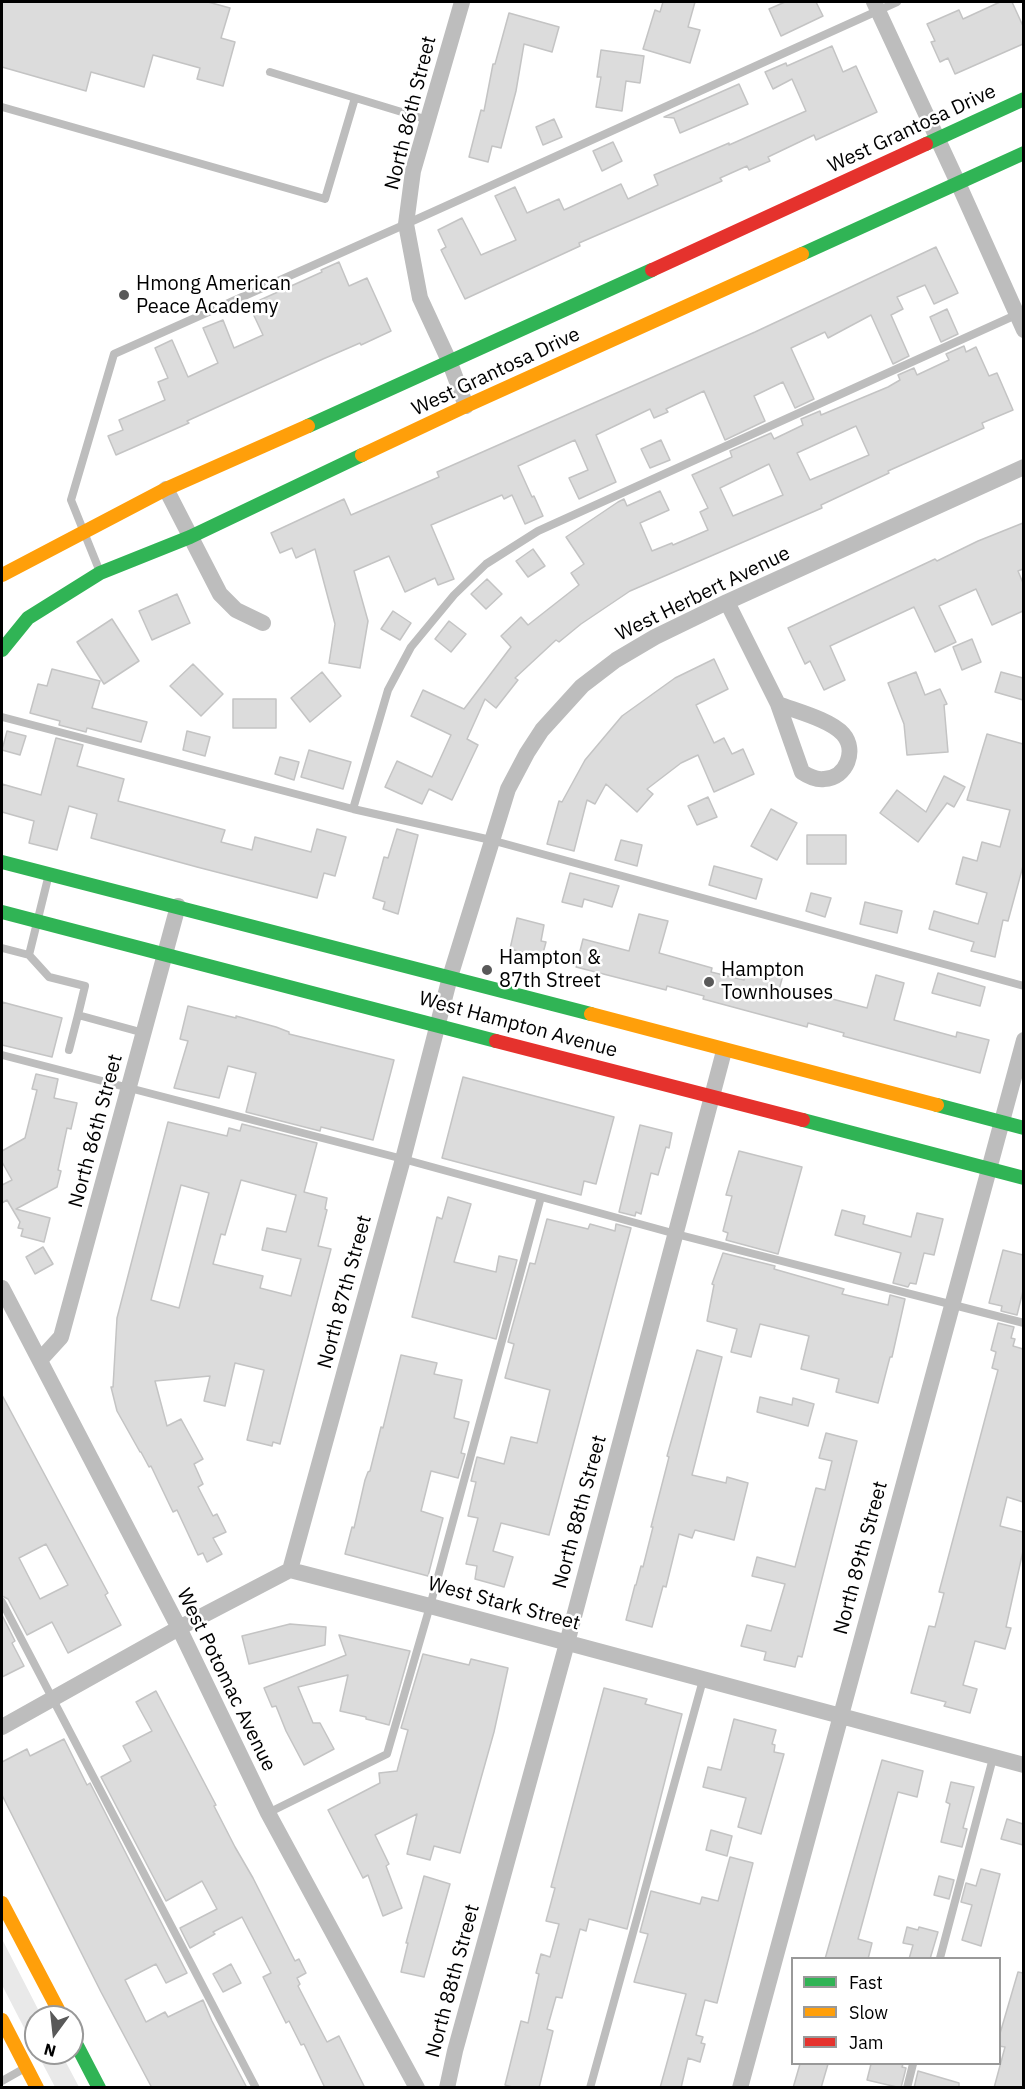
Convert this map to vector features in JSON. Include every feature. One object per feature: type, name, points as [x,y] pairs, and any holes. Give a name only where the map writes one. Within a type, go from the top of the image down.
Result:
[{"type":"main road","name":"West Grantosa Drive","points":[[2,575],[166,489],[450,363],[1023,99]]},
{"type":"main road","name":"West Grantosa Drive","points":[[2,650],[28,618],[100,573],[190,537],[466,406],[1023,153]]},
{"type":"main road","name":"West Hampton Avenue","points":[[2,862],[1023,1128]]},
{"type":"main road","name":"West Hampton Avenue","points":[[2,912],[1023,1178]]},
{"type":"main road","points":[[2,1903],[56,2005]]},
{"type":"main road","points":[[2,2019],[37,2088]]},
{"type":"main road","points":[[84,2059],[99,2088]]},
{"type":"street","name":"North 86th Street","points":[[462,2],[413,171],[406,224],[420,298],[450,363],[466,406]]},
{"type":"street","points":[[876,6],[1020,313],[1023,330]]},
{"type":"street","name":"West Herbert Avenue","points":[[437,1024],[508,789],[542,730],[582,686],[616,660],[645,643],[727,602],[1023,467]]},
{"type":"street","points":[[166,489],[220,594],[236,610],[263,623]]},
{"type":"street","points":[[727,602],[778,704],[802,772],[811,778],[825,780],[836,776],[844,768],[851,754],[849,744],[842,732],[828,723],[778,704]]},
{"type":"street","name":"North 86th Street","points":[[40,1360],[62,1337],[178,906]]},
{"type":"street","name":"North 87th Street","points":[[290,1570],[403,1159],[437,1024]]},
{"type":"street","name":"North 89th Street","points":[[740,2088],[1023,1040]]},
{"type":"street","name":"North 88th Street","points":[[447,2088],[724,1051]]},
{"type":"street","name":"West Potomac Avenue","points":[[2,1288],[179,1628],[268,1813],[417,2088]]},
{"type":"street","points":[[2,1726],[53,1700],[179,1628],[290,1570]]},
{"type":"street","name":"West Stark Street","points":[[290,1570],[1023,1765]]},
{"type":"lane","points":[[100,573],[71,500],[114,354],[406,224],[876,6],[897,2]]},
{"type":"lane","points":[[270,72],[428,120]]},
{"type":"lane","points":[[2,107],[325,199],[356,98]]},
{"type":"lane","points":[[353,809],[388,690],[411,647],[454,595],[486,564],[538,531],[1020,313]]},
{"type":"lane","points":[[2,717],[353,809],[491,840],[1023,986]]},
{"type":"lane","points":[[29,955],[49,874]]},
{"type":"lane","points":[[2,948],[29,955],[49,977],[85,986],[69,1050]]},
{"type":"lane","points":[[78,1015],[144,1032]]},
{"type":"lane","points":[[2,1055],[403,1159],[675,1234],[1023,1323]]},
{"type":"lane","points":[[268,1813],[387,1754],[430,1606],[541,1197]]},
{"type":"lane","points":[[2,1602],[256,2088]]},
{"type":"lane","points":[[590,2088],[703,1680]]},
{"type":"lane","points":[[941,1957],[993,1758]]},
{"type":"lane","points":[[907,2088],[913,2065]]},
{"type":"lane","points":[[2,2081],[27,2067]]},
{"type":"shaded area","points":[[2,1939],[36,2005],[24,2005],[24,2028],[2,1985]]},
{"type":"shaded area","points":[[43,2065],[67,2065],[79,2087],[55,2087]]},
{"type":"building","points":[[2,2],[208,2],[230,8],[221,38],[235,42],[223,86],[197,79],[200,68],[153,55],[144,87],[91,72],[86,91],[2,67]]},
{"type":"building","points":[[663,2],[695,2],[688,27],[700,30],[690,63],[643,49],[655,10],[660,12]]},
{"type":"building","points":[[785,2],[816,2],[823,16],[781,36],[769,9]]},
{"type":"building","points":[[1000,2],[1012,2],[1023,26],[1023,44],[955,74],[948,58],[940,62],[931,42],[935,41],[927,24],[959,10],[963,19]]},
{"type":"building","points":[[509,13],[559,27],[552,52],[524,44],[516,91],[501,148],[492,146],[488,162],[469,157],[481,110],[484,111],[493,64],[495,64]]},
{"type":"building","points":[[832,46],[843,72],[856,66],[877,112],[816,140],[814,135],[768,157],[770,161],[749,170],[747,166],[720,178],[722,181],[579,243],[580,246],[465,299],[441,250],[446,247],[438,230],[462,218],[481,255],[516,240],[495,196],[515,187],[527,213],[559,199],[564,210],[621,184],[628,199],[658,185],[654,175],[806,111],[792,79],[773,89],[765,72],[786,63],[787,66]]},
{"type":"building","points":[[601,50],[644,56],[640,83],[626,81],[622,111],[596,107],[601,77],[597,77]]},
{"type":"building","points":[[739,84],[748,104],[680,133],[674,118],[664,117]]},
{"type":"building","points":[[554,119],[562,137],[543,145],[536,127]]},
{"type":"building","points":[[613,142],[622,161],[602,171],[593,151]]},
{"type":"building","points":[[936,247],[958,293],[934,304],[925,285],[897,297],[903,309],[891,315],[909,356],[893,364],[871,315],[828,338],[825,332],[791,348],[814,399],[795,408],[783,382],[754,396],[765,421],[725,440],[704,391],[666,409],[668,412],[654,418],[650,409],[596,435],[616,482],[579,499],[569,478],[588,470],[575,440],[518,466],[543,516],[525,524],[512,495],[504,499],[502,495],[431,525],[454,579],[438,585],[435,578],[405,592],[389,556],[354,571],[368,621],[360,668],[329,663],[335,624],[315,549],[296,558],[292,548],[280,553],[271,533],[344,499],[351,515],[439,477],[437,472],[755,332]]},
{"type":"building","points":[[339,262],[349,286],[367,278],[391,331],[323,359],[116,455],[108,436],[123,430],[119,420],[165,400],[158,382],[168,378],[155,348],[172,340],[188,377],[218,363],[203,328],[223,320],[234,348],[263,335],[249,305]]},
{"type":"building","points":[[947,309],[958,334],[941,342],[930,317]]},
{"type":"building","points":[[964,346],[966,352],[976,347],[989,376],[997,373],[1013,410],[982,423],[984,428],[888,471],[889,473],[821,505],[822,508],[630,591],[559,642],[556,640],[515,678],[518,680],[496,708],[485,699],[467,739],[478,745],[452,800],[429,789],[422,804],[385,787],[397,761],[432,777],[451,735],[411,716],[423,690],[464,709],[511,647],[501,636],[521,617],[528,625],[579,585],[571,573],[584,564],[566,537],[624,499],[627,506],[660,491],[669,510],[640,523],[652,551],[708,530],[700,512],[708,508],[692,475],[732,457],[730,451],[771,433],[774,439],[803,425],[801,419],[820,411],[821,415],[888,387],[900,380],[898,375],[914,368],[917,375],[949,360],[946,354]],"holes":[[[856,426],[869,455],[810,480],[797,453]],[[769,464],[783,495],[733,516],[720,488]]]},
{"type":"building","points":[[661,440],[670,460],[650,468],[641,449]]},
{"type":"building","points":[[1023,523],[1023,569],[1018,571],[1023,583],[1023,611],[992,625],[976,589],[939,606],[956,642],[935,652],[914,607],[830,646],[845,680],[824,690],[810,661],[805,664],[788,628],[935,559],[937,561]]},
{"type":"building","points":[[533,549],[545,566],[528,577],[516,561]]},
{"type":"building","points":[[487,579],[502,594],[486,609],[471,594]]},
{"type":"building","points":[[177,594],[190,623],[152,640],[139,611]]},
{"type":"building","points":[[393,611],[411,623],[400,640],[381,629]]},
{"type":"building","points":[[112,619],[139,661],[104,684],[77,642]]},
{"type":"building","points":[[449,621],[466,634],[451,652],[435,639]]},
{"type":"building","points":[[972,639],[981,662],[962,670],[953,647]]},
{"type":"building","points":[[714,659],[728,689],[696,705],[714,743],[724,738],[732,754],[743,749],[754,774],[714,792],[698,755],[681,763],[647,789],[653,794],[637,812],[606,784],[595,804],[587,800],[574,851],[547,844],[559,801],[562,802],[585,760],[622,716],[675,678]]},
{"type":"building","points":[[193,664],[223,694],[201,716],[170,686]]},
{"type":"building","points":[[52,669],[100,681],[92,708],[147,722],[141,742],[87,728],[86,732],[59,725],[60,721],[30,713],[38,684],[47,686]]},
{"type":"building","points":[[322,672],[341,696],[310,722],[291,698]]},
{"type":"building","points":[[916,672],[925,695],[940,689],[947,704],[944,705],[948,752],[907,755],[904,724],[888,683]]},
{"type":"building","points":[[1001,672],[1023,678],[1023,700],[995,692]]},
{"type":"building","points":[[233,699],[276,699],[276,728],[233,728]]},
{"type":"building","points":[[7,731],[26,736],[20,755],[2,750]]},
{"type":"building","points":[[187,731],[210,737],[205,756],[183,750]]},
{"type":"building","points":[[987,734],[1023,744],[1023,866],[1008,921],[1003,920],[995,957],[971,951],[974,942],[929,929],[934,911],[978,924],[987,893],[956,884],[963,857],[977,861],[982,842],[1000,847],[1010,810],[967,800]]},
{"type":"building","points":[[56,738],[83,745],[77,766],[124,779],[118,801],[225,830],[221,842],[252,850],[255,837],[311,852],[317,829],[346,837],[335,876],[324,873],[317,898],[197,867],[91,838],[97,814],[69,806],[57,850],[29,843],[34,821],[2,812],[2,784],[41,795]]},
{"type":"building","points":[[309,750],[351,762],[343,789],[301,777]]},
{"type":"building","points":[[280,757],[299,762],[294,780],[275,774]]},
{"type":"building","points":[[944,776],[965,787],[954,807],[947,803],[918,842],[880,813],[897,790],[926,812]]},
{"type":"building","points":[[708,797],[717,817],[697,825],[688,806]]},
{"type":"building","points":[[771,809],[797,823],[777,860],[751,846]]},
{"type":"building","points":[[397,829],[418,835],[398,914],[383,909],[385,902],[373,898],[384,857],[388,858]]},
{"type":"building","points":[[807,835],[846,835],[846,864],[807,864]]},
{"type":"building","points":[[621,840],[642,845],[637,866],[615,860]]},
{"type":"building","points":[[714,866],[762,879],[756,899],[709,885]]},
{"type":"building","points":[[570,873],[619,886],[612,907],[584,899],[582,907],[562,902]]},
{"type":"building","points":[[811,893],[831,898],[825,917],[806,911]]},
{"type":"building","points":[[865,902],[902,911],[897,933],[860,924]]},
{"type":"building","name":"Hampton Townhouses","points":[[639,914],[668,921],[659,953],[712,968],[711,972],[744,980],[748,966],[783,975],[779,990],[812,998],[813,994],[867,1008],[876,975],[904,983],[894,1020],[956,1037],[957,1032],[989,1040],[980,1073],[843,1036],[844,1033],[808,1023],[807,1027],[703,999],[704,996],[667,986],[666,990],[576,967],[583,939],[629,951]]},
{"type":"building","points":[[517,918],[544,925],[541,941],[546,942],[542,957],[510,949]]},
{"type":"building","points":[[938,973],[985,987],[980,1006],[932,993]]},
{"type":"building","points":[[2,1002],[62,1018],[52,1057],[2,1045]]},
{"type":"building","points":[[188,1006],[236,1018],[236,1016],[276,1027],[289,1034],[394,1060],[373,1140],[321,1127],[320,1131],[246,1112],[256,1073],[228,1066],[219,1098],[174,1088],[188,1041],[180,1039]]},
{"type":"building","points":[[36,1074],[58,1079],[54,1098],[77,1103],[71,1129],[67,1128],[58,1170],[61,1171],[57,1187],[16,1209],[50,1218],[44,1242],[21,1236],[23,1229],[18,1228],[20,1222],[7,1200],[2,1203],[2,1185],[12,1180],[2,1162],[2,1151],[25,1138],[37,1090],[32,1089]]},
{"type":"building","points":[[463,1077],[614,1117],[596,1184],[584,1181],[581,1195],[442,1158]]},
{"type":"building","points":[[168,1122],[227,1136],[229,1128],[240,1131],[242,1124],[317,1143],[304,1192],[327,1198],[325,1209],[327,1210],[318,1246],[331,1249],[280,1444],[273,1442],[272,1446],[247,1440],[264,1370],[235,1363],[225,1406],[204,1401],[210,1376],[155,1381],[167,1426],[181,1419],[203,1459],[194,1464],[203,1484],[198,1487],[213,1516],[217,1514],[226,1532],[213,1538],[222,1554],[207,1562],[203,1553],[198,1555],[177,1510],[173,1512],[151,1466],[149,1467],[117,1411],[111,1387],[113,1387],[117,1318]],"holes":[[[241,1180],[296,1195],[286,1232],[267,1228],[262,1250],[301,1259],[291,1296],[260,1288],[263,1276],[213,1264],[221,1234],[225,1235]],[[181,1185],[209,1193],[179,1308],[151,1300]]]},
{"type":"building","points":[[640,1125],[672,1133],[669,1148],[666,1147],[658,1175],[651,1173],[641,1214],[636,1212],[635,1216],[619,1212]]},
{"type":"building","points":[[739,1151],[802,1167],[778,1254],[726,1240],[728,1233],[723,1231],[732,1196],[726,1195]]},
{"type":"building","points":[[448,1197],[471,1204],[454,1262],[496,1272],[499,1256],[517,1260],[496,1339],[412,1317],[437,1217],[442,1219]]},
{"type":"building","points":[[842,1210],[865,1216],[863,1224],[911,1237],[917,1213],[943,1219],[934,1255],[924,1253],[916,1284],[910,1283],[908,1287],[893,1283],[901,1253],[835,1235]]},
{"type":"building","points":[[547,1219],[588,1229],[590,1224],[615,1231],[616,1224],[631,1228],[549,1535],[501,1523],[493,1551],[513,1557],[504,1587],[475,1579],[477,1566],[466,1564],[478,1518],[468,1516],[476,1482],[471,1481],[477,1457],[504,1464],[511,1437],[537,1443],[550,1390],[505,1378],[514,1344],[508,1342],[530,1263],[535,1264]]},
{"type":"building","points":[[43,1247],[53,1264],[35,1274],[26,1257]]},
{"type":"building","points":[[1003,1250],[1023,1255],[1023,1291],[1017,1315],[1001,1311],[1002,1306],[989,1303]]},
{"type":"building","points":[[723,1253],[775,1266],[774,1269],[844,1289],[842,1294],[888,1305],[890,1295],[905,1299],[892,1357],[890,1357],[878,1403],[836,1392],[839,1379],[801,1369],[809,1336],[760,1324],[751,1357],[731,1352],[737,1329],[707,1321],[714,1285],[712,1284]]},
{"type":"building","points":[[998,1323],[1014,1327],[1011,1338],[1015,1339],[1013,1346],[1023,1349],[1023,1502],[1007,1497],[1000,1526],[1023,1532],[1023,1551],[1006,1627],[1011,1628],[1005,1649],[975,1641],[963,1685],[977,1689],[970,1713],[944,1706],[946,1702],[911,1693],[929,1626],[935,1627],[944,1593],[939,1592],[998,1370],[992,1368],[996,1352],[991,1350]]},
{"type":"building","points":[[697,1350],[722,1357],[692,1475],[726,1483],[727,1477],[748,1483],[734,1540],[695,1530],[692,1538],[679,1534],[666,1587],[663,1586],[652,1627],[626,1620],[641,1566],[643,1567],[669,1457],[667,1456]]},
{"type":"building","points":[[401,1355],[437,1363],[434,1374],[462,1380],[454,1418],[469,1422],[461,1453],[465,1454],[458,1478],[431,1471],[421,1511],[443,1518],[428,1576],[345,1554],[381,1427],[383,1428]]},
{"type":"building","points":[[2,1395],[108,1593],[105,1595],[121,1625],[68,1653],[52,1622],[27,1635],[8,1599],[2,1596]],"holes":[[[46,1544],[68,1585],[40,1599],[19,1558]]]},
{"type":"building","points":[[760,1397],[792,1405],[793,1398],[814,1404],[808,1426],[757,1412]]},
{"type":"building","points":[[826,1433],[857,1441],[802,1657],[798,1656],[795,1667],[764,1660],[766,1652],[741,1646],[747,1625],[771,1631],[785,1584],[752,1576],[757,1557],[795,1567],[816,1488],[825,1490],[832,1461],[819,1458]]},
{"type":"building","points":[[2,1615],[15,1641],[12,1643],[24,1666],[2,1677]]},
{"type":"building","points":[[290,1624],[326,1627],[325,1645],[249,1664],[242,1636]]},
{"type":"building","points":[[339,1635],[410,1651],[389,1725],[340,1711],[348,1675],[298,1687],[313,1723],[320,1723],[334,1749],[304,1765],[276,1706],[272,1707],[264,1688],[346,1655]]},
{"type":"building","points":[[423,1654],[469,1665],[471,1659],[508,1668],[494,1732],[460,1853],[434,1846],[430,1860],[407,1854],[417,1814],[375,1835],[389,1864],[386,1866],[402,1908],[383,1916],[368,1875],[363,1878],[328,1810],[380,1783],[379,1773],[397,1771],[408,1730],[401,1728]]},
{"type":"building","points":[[604,1688],[647,1699],[645,1704],[682,1714],[627,1929],[589,1919],[586,1931],[580,1929],[562,1998],[556,1997],[547,2029],[553,2031],[539,2088],[516,2088],[505,2085],[521,2021],[528,2023],[541,1954],[550,1957],[559,1924],[546,1921],[555,1888],[551,1887]]},
{"type":"building","points":[[156,1691],[295,1961],[299,1959],[306,1973],[297,1978],[300,1984],[298,1986],[327,2042],[339,2036],[365,2088],[325,2088],[304,2044],[301,2045],[289,2021],[286,2023],[263,1977],[271,1973],[242,1917],[213,1932],[215,1934],[190,1948],[180,1928],[217,1909],[202,1881],[166,1901],[101,1777],[131,1761],[123,1746],[152,1731],[136,1702]]},
{"type":"building","points":[[734,1719],[776,1730],[772,1744],[775,1745],[774,1752],[784,1754],[761,1834],[738,1827],[746,1798],[703,1787],[708,1767],[721,1770]]},
{"type":"building","points":[[64,1739],[87,1785],[90,1783],[187,1973],[166,1983],[156,1964],[125,1980],[146,2022],[165,2012],[168,2017],[203,2000],[247,2088],[152,2088],[101,1992],[2,1795],[2,1762],[27,1749],[30,1756]]},
{"type":"building","points":[[882,1760],[923,1771],[917,1797],[898,1792],[858,1939],[872,1943],[868,1957],[826,1957]]},
{"type":"building","points":[[951,1782],[974,1787],[963,1828],[967,1829],[962,1847],[941,1842],[950,1804],[946,1802]]},
{"type":"building","points":[[1007,1819],[1023,1824],[1023,1845],[1001,1839]]},
{"type":"building","points":[[711,1830],[732,1836],[727,1856],[706,1850]]},
{"type":"building","points":[[730,1857],[753,1863],[717,2003],[705,2000],[696,2035],[703,2037],[701,2043],[705,2044],[700,2062],[688,2058],[681,2088],[660,2088],[686,1994],[634,1982],[648,1934],[640,1932],[651,1891],[700,1904],[702,1897],[718,1901]]},
{"type":"building","points":[[981,1869],[1000,1874],[981,1946],[962,1940],[972,1905],[961,1902],[966,1883],[976,1886]]},
{"type":"building","points":[[424,1876],[450,1884],[424,1977],[401,1972],[408,1943],[406,1943]]},
{"type":"building","points":[[939,1876],[954,1880],[949,1899],[934,1895]]},
{"type":"building","points":[[907,1927],[918,1930],[919,1927],[938,1932],[931,1957],[910,1957],[913,1945],[903,1943]]},
{"type":"building","points":[[231,1964],[241,1983],[223,1992],[213,1974]]},
{"type":"building","points":[[1018,1972],[1023,1973],[1023,2088],[994,2088],[1005,2047],[1001,2046],[1001,2030]]},
{"type":"building","points":[[800,2065],[828,2065],[821,2088],[793,2088]]},
{"type":"building","points":[[871,2065],[903,2065],[902,2067],[906,2068],[901,2088],[867,2080]]},
{"type":"building","points":[[918,2071],[959,2083],[959,2088],[914,2088]]},
{"type":"traffic: fast","points":[[926,144],[1024,99]]},
{"type":"traffic: fast","points":[[802,254],[1024,153]]},
{"type":"traffic: fast","points":[[308,426],[652,270]]},
{"type":"traffic: fast","points":[[2,650],[28,618],[100,573],[190,537],[362,455]]},
{"type":"traffic: fast","points":[[2,862],[591,1014]]},
{"type":"traffic: fast","points":[[2,912],[496,1041]]},
{"type":"traffic: fast","points":[[937,1105],[1024,1128]]},
{"type":"traffic: fast","points":[[803,1120],[1024,1178]]},
{"type":"traffic: fast","points":[[84,2059],[99,2088]]},
{"type":"traffic: slow","points":[[362,455],[802,254]]},
{"type":"traffic: slow","points":[[2,575],[166,489],[308,426]]},
{"type":"traffic: slow","points":[[591,1014],[937,1105]]},
{"type":"traffic: slow","points":[[2,1903],[56,2005]]},
{"type":"traffic: slow","points":[[2,2020],[37,2088]]},
{"type":"traffic: jam","points":[[652,270],[926,144]]},
{"type":"traffic: jam","points":[[496,1041],[803,1120]]},
{"type":"place","name":"Hmong American Peace Academy","points":[[124,295]]},
{"type":"place","name":"Hampton & 87th Street","points":[[487,970]]},
{"type":"place","name":"Hampton Townhouses","points":[[709,982]]}]
